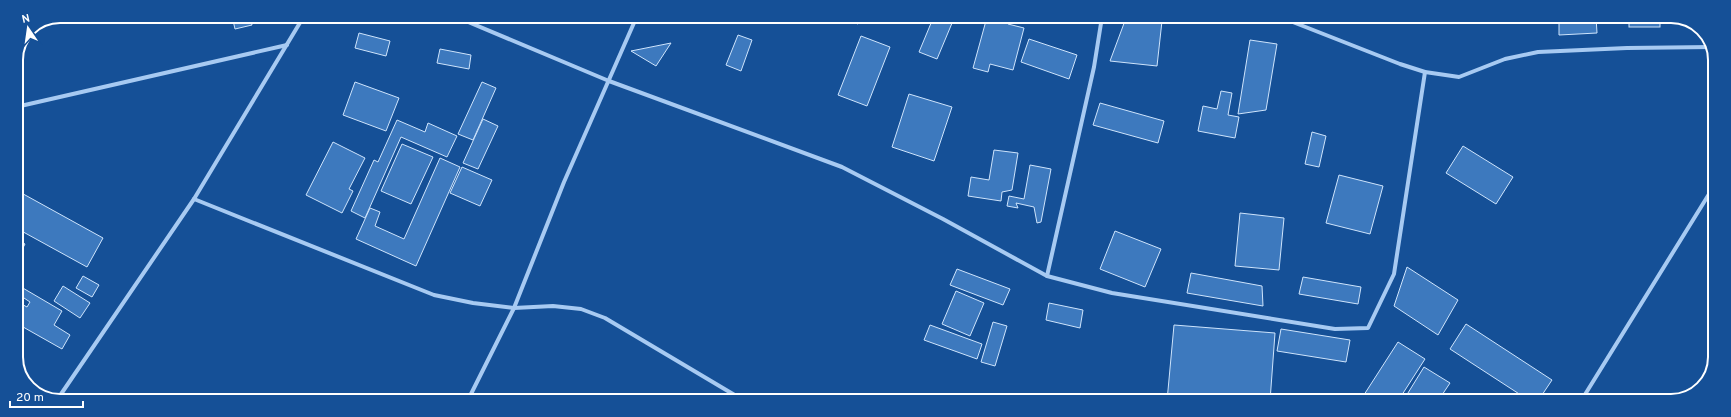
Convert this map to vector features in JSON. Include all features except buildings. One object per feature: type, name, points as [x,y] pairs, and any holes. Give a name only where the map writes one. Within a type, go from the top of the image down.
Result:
[{"type":"street","points":[[61,394],[194,199],[300,23]]},
{"type":"street","points":[[471,23],[609,81],[842,167],[943,219],[1047,276],[1120,294],[1335,329],[1368,328],[1394,274],[1425,72]]},
{"type":"street","points":[[471,394],[514,308],[564,182],[635,23]]},
{"type":"street","points":[[1047,276],[1094,67],[1101,23]]},
{"type":"street","points":[[1295,23],[1400,64],[1425,72],[1459,77],[1505,59],[1538,52],[1627,48],[1705,47]]},
{"type":"street","points":[[23,105],[287,45]]},
{"type":"street","points":[[1585,394],[1708,196]]},
{"type":"street","points":[[194,199],[434,295],[473,303],[514,308],[553,306],[581,309],[605,318],[732,394]]}]
